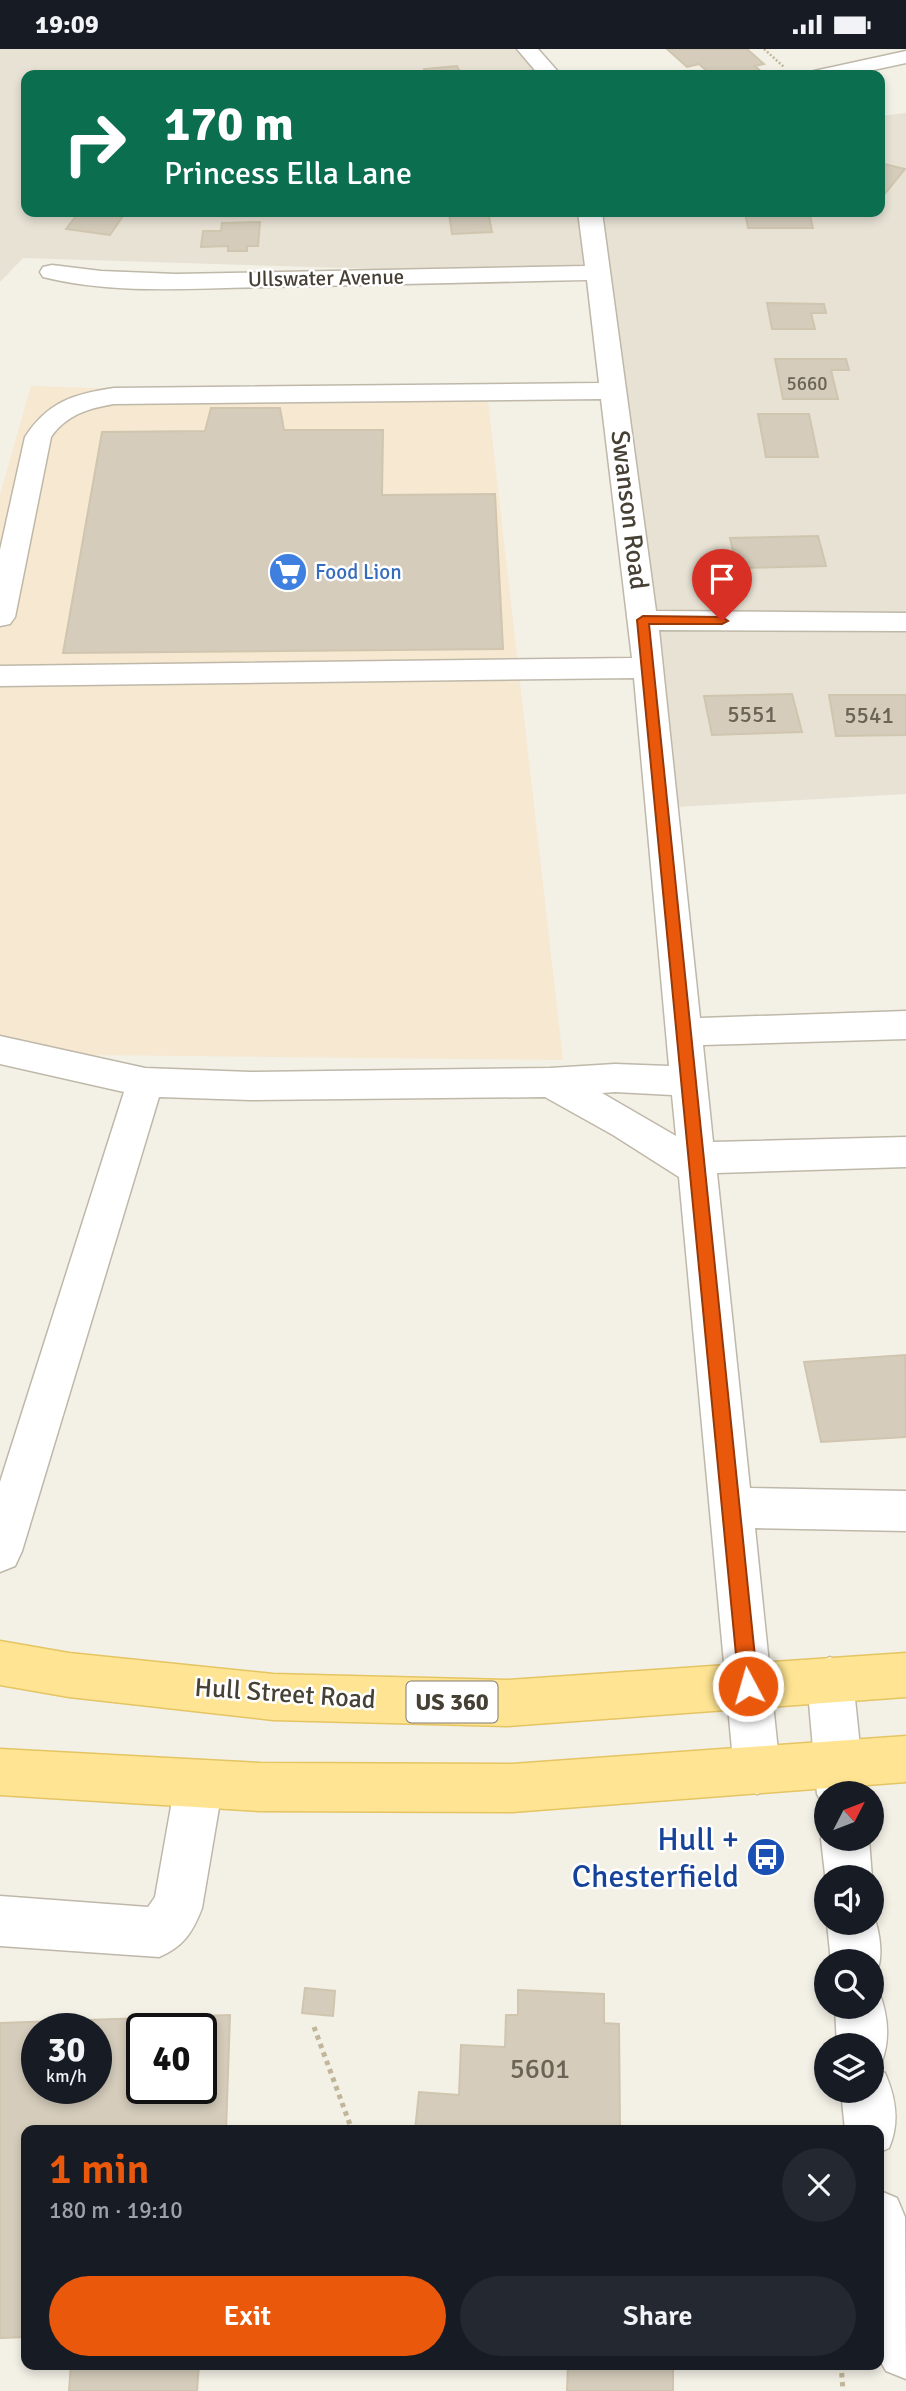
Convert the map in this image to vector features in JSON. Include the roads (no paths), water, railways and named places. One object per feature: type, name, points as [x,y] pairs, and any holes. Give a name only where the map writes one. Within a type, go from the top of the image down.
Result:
[{"type":"main road","name":"Hull Street Road","points":[[0,1663],[69,1675],[286,1697],[507,1703],[906,1675]]},
{"type":"main road","points":[[0,1772],[260,1787],[512,1788],[757,1771],[839,1779],[906,1759]]},
{"type":"street","points":[[527,49],[546,70]]},
{"type":"street","points":[[896,49],[906,57]]},
{"type":"street","points":[[825,68],[906,57]]},
{"type":"street","name":"Swanson Road","points":[[591,217],[643,620],[757,1771]]},
{"type":"street","name":"Ullswater Avenue","points":[[52,272],[101,278],[176,281],[599,273]]},
{"type":"street","points":[[0,617],[38,437],[46,423],[74,405],[114,396],[614,391]]},
{"type":"street","points":[[643,620],[906,622]]},
{"type":"street","points":[[0,676],[647,668]]},
{"type":"street","points":[[682,1032],[906,1025]]},
{"type":"street","points":[[0,1050],[145,1082],[250,1086],[551,1082],[615,1078],[688,1081]]},
{"type":"street","points":[[0,1551],[145,1082]]},
{"type":"street","points":[[551,1082],[696,1163],[906,1151]]},
{"type":"street","points":[[730,1508],[906,1511]]},
{"type":"street","points":[[830,1680],[839,1779]]},
{"type":"street","points":[[0,1921],[159,1932],[178,1908],[199,1784]]},
{"type":"street","points":[[868,2103],[870,2125]]},
{"type":"street","points":[[884,2277],[892,2326],[906,2351]]},
{"type":"place","name":"Food Lion","points":[[288,572]]},
{"type":"place","name":"Hull + Chesterfield","points":[[766,1857]]}]
